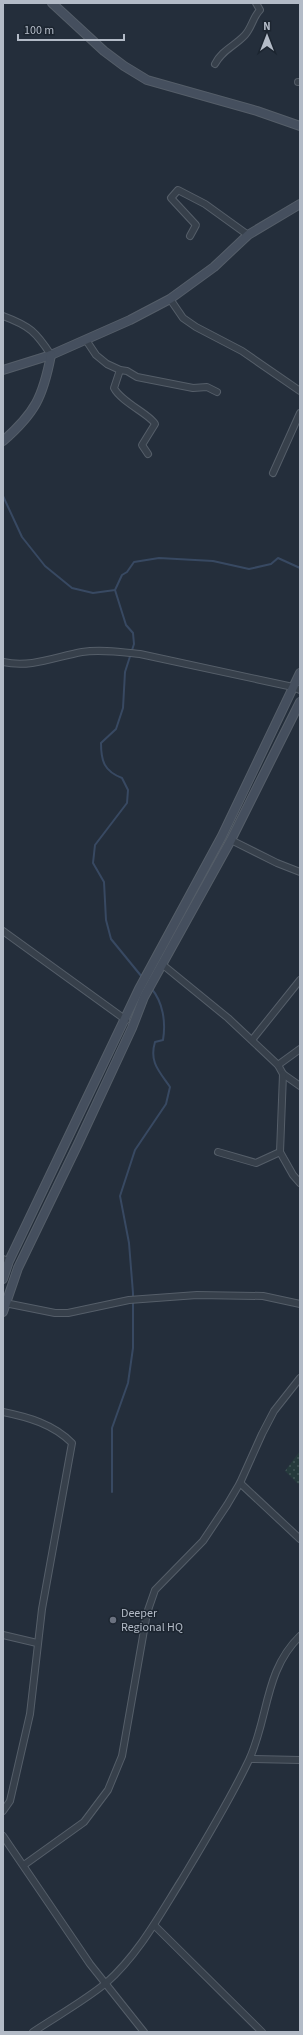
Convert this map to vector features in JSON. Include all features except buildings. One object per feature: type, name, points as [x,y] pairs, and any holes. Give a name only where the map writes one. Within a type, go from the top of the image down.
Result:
[{"type":"main road","points":[[52,3],[104,51],[124,66],[148,80],[257,111],[300,126]]},
{"type":"main road","points":[[3,370],[51,355],[130,320],[170,299],[214,267],[248,235],[300,204]]},
{"type":"main road","points":[[3,441],[24,422],[35,406],[46,383],[51,355]]},
{"type":"main road","points":[[4,1308],[18,1268],[132,1028],[144,997],[163,965],[178,929],[222,836],[296,689],[300,673]]},
{"type":"main road","points":[[3,1279],[6,1260],[68,1139],[126,1020],[139,989],[178,929],[231,840],[300,702]]},
{"type":"main road","points":[[68,1139],[78,1144]]},
{"type":"street","points":[[215,64],[219,56],[244,35],[251,26],[255,14],[260,10],[256,3]]},
{"type":"street","points":[[190,236],[196,225],[171,198],[178,190],[205,204],[248,235]]},
{"type":"street","points":[[170,299],[183,318],[248,354],[300,391]]},
{"type":"street","points":[[3,316],[26,326],[39,336],[51,355]]},
{"type":"street","points":[[86,340],[96,354],[108,364],[120,370],[127,371],[137,376],[193,388],[207,387],[218,392]]},
{"type":"street","points":[[120,370],[114,388],[116,393],[153,421],[154,424],[142,446],[148,454]]},
{"type":"street","points":[[273,473],[300,413]]},
{"type":"street","points":[[3,662],[29,664],[83,652],[140,654],[296,689]]},
{"type":"street","points":[[231,840],[277,863],[300,872]]},
{"type":"street","points":[[3,931],[126,1020]]},
{"type":"street","points":[[163,965],[252,1040],[278,1065],[283,1074],[300,1086]]},
{"type":"street","points":[[252,1040],[300,980]]},
{"type":"street","points":[[278,1065],[300,1049]]},
{"type":"street","points":[[283,1074],[280,1152],[300,1183]]},
{"type":"street","points":[[218,1152],[256,1163],[280,1152]]},
{"type":"street","points":[[4,1308],[68,1313],[129,1300],[197,1295],[263,1296],[300,1304]]},
{"type":"street","points":[[24,1865],[84,1822],[108,1790],[122,1756],[147,1613],[155,1590],[203,1541],[240,1483],[274,1411],[300,1378]]},
{"type":"street","points":[[3,1412],[29,1417],[42,1422],[72,1443],[56,1525],[37,1643],[30,1714],[10,1801],[3,1811]]},
{"type":"street","points":[[240,1483],[300,1539]]},
{"type":"street","points":[[3,1635],[37,1643]]},
{"type":"street","points":[[34,2032],[106,1983],[132,1954],[154,1925],[203,1846],[250,1759],[272,1680],[282,1658],[300,1636]]},
{"type":"street","points":[[250,1759],[300,1760]]},
{"type":"street","points":[[3,1836],[90,1964],[144,2032]]},
{"type":"street","points":[[154,1925],[262,2032]]},
{"type":"green space","points":[[300,1451],[300,1484],[298,1484],[285,1471]]},
{"type":"waterway","points":[[3,496],[22,537],[45,566],[72,588],[93,593],[115,590],[122,575],[127,572],[134,562],[159,558],[213,561],[249,569],[271,564],[278,558],[300,568]]},
{"type":"waterway","points":[[115,590],[126,625],[133,633],[134,644],[125,672],[123,708],[116,729],[101,743],[101,749],[103,760],[107,769],[122,778],[128,790],[127,803],[95,845],[93,863],[104,882],[106,920],[111,939],[142,977]]},
{"type":"waterway","points":[[112,1492],[112,1428],[128,1383],[133,1348],[133,1293],[129,1243],[120,1196],[135,1150],[166,1104],[170,1087],[154,1061],[153,1049],[155,1042],[163,1040],[164,1019],[161,1006],[151,988]]},
{"type":"place","name":"Deeper Regional HQ","points":[[113,1620]]}]
